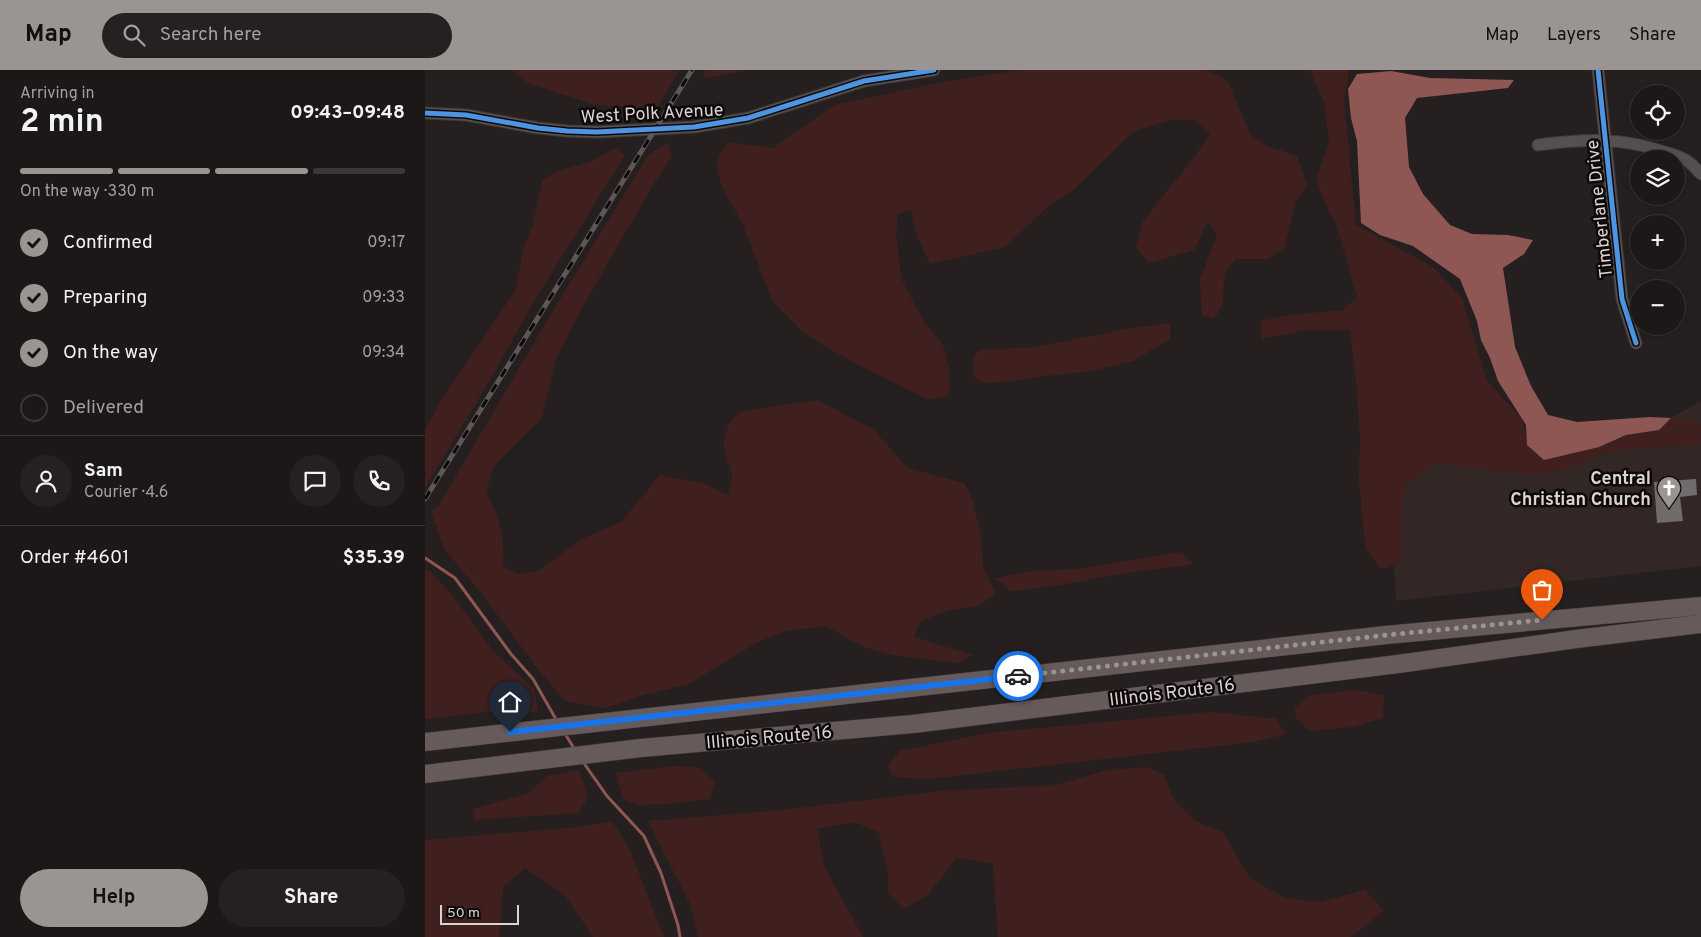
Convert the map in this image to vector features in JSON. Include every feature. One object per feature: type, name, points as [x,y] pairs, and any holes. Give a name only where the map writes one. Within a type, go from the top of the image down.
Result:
[{"type":"main road","name":"Illinois Route 16","points":[[425,742],[1386,635],[1701,606]]},
{"type":"main road","name":"Illinois Route 16","points":[[425,774],[641,748],[923,723],[1399,664],[1701,624]]},
{"type":"street","name":"West Polk Avenue","points":[[425,113],[466,114],[538,128],[567,131],[603,132],[694,127],[748,118],[864,81],[934,70]]},
{"type":"street","name":"Timberlane Drive","points":[[1598,70],[1622,299],[1636,342]]},
{"type":"street","points":[[1538,145],[1573,140],[1606,140],[1636,143],[1679,156],[1690,163],[1701,174]]},
{"type":"shaded area","points":[[512,70],[679,70],[658,106],[636,108],[592,104],[527,83]]},
{"type":"shaded area","points":[[705,70],[746,70],[703,79]]},
{"type":"shaded area","points":[[1020,70],[1206,70],[1227,80],[1251,135],[1265,145],[1297,156],[1307,185],[1297,199],[1284,248],[1268,259],[1236,259],[1225,273],[1222,306],[1214,319],[1202,315],[1200,280],[1217,235],[1208,221],[1194,250],[1149,263],[1136,248],[1143,221],[1195,156],[1210,134],[1194,120],[1170,120],[1133,132],[1070,193],[1052,203],[1005,247],[930,264],[918,238],[911,210],[898,214],[896,235],[901,278],[922,319],[943,345],[950,372],[948,396],[929,400],[852,362],[805,334],[773,302],[743,225],[721,184],[716,163],[727,142],[773,148],[834,105],[933,84]]},
{"type":"shaded area","points":[[1311,70],[1349,70],[1344,101],[1356,225],[1433,267],[1462,298],[1487,381],[1522,419],[1528,445],[1599,447],[1629,435],[1659,430],[1671,418],[1692,420],[1701,424],[1701,444],[1616,450],[1575,466],[1536,476],[1434,463],[1405,486],[1402,512],[1402,562],[1387,568],[1380,568],[1366,549],[1363,527],[1359,478],[1360,437],[1350,330],[1306,330],[1262,339],[1260,321],[1290,315],[1343,310],[1357,297],[1336,223],[1329,212],[1316,180],[1329,142],[1324,101],[1311,74]]},
{"type":"shaded area","points":[[1391,71],[1430,78],[1514,80],[1508,88],[1417,98],[1405,118],[1409,167],[1423,194],[1450,225],[1472,234],[1508,235],[1533,240],[1524,254],[1503,268],[1515,347],[1531,386],[1548,415],[1577,422],[1650,417],[1671,418],[1659,430],[1626,435],[1599,447],[1544,460],[1527,445],[1526,425],[1498,381],[1481,340],[1477,321],[1460,279],[1413,246],[1380,235],[1361,223],[1357,141],[1351,118],[1348,89],[1357,74]]},
{"type":"shaded area","points":[[668,142],[672,156],[653,185],[583,306],[557,357],[541,419],[494,466],[486,491],[500,527],[503,545],[503,566],[517,574],[538,571],[582,539],[621,522],[660,475],[705,484],[728,495],[732,476],[723,445],[729,423],[740,412],[817,400],[873,429],[908,468],[964,483],[972,499],[981,535],[983,566],[996,595],[977,606],[948,610],[921,621],[914,637],[973,655],[957,663],[897,656],[866,648],[825,626],[786,631],[756,643],[689,684],[644,695],[604,708],[565,701],[541,673],[481,593],[444,549],[431,511],[439,505],[545,324],[647,157]]},
{"type":"shaded area","points":[[615,148],[625,155],[533,303],[493,375],[425,488],[425,430],[441,401],[515,291],[524,247],[532,227],[542,181],[553,173],[595,160]]},
{"type":"shaded area","points":[[1170,323],[1170,339],[1133,361],[1091,371],[1013,381],[982,383],[974,376],[972,359],[979,350],[1035,347],[1127,329]]},
{"type":"shaded area","points":[[1701,401],[1701,566],[1396,601],[1389,461],[1599,447],[1626,435],[1659,430],[1671,418]]},
{"type":"shaded area","points":[[1182,552],[1193,564],[1011,591],[995,578],[1032,571],[1079,569]]},
{"type":"shaded area","points":[[425,570],[429,570],[453,596],[493,651],[534,689],[538,711],[521,715],[488,712],[425,719]]},
{"type":"shaded area","points":[[1357,690],[1384,695],[1383,718],[1353,727],[1310,731],[1296,718],[1295,708],[1310,695]]},
{"type":"shaded area","points":[[1213,712],[1276,719],[1286,734],[1254,742],[929,779],[893,777],[888,766],[900,751],[987,733]]},
{"type":"shaded area","points":[[673,766],[696,767],[715,781],[710,799],[669,804],[639,805],[623,799],[616,773]]},
{"type":"shaded area","points":[[1148,767],[1164,775],[1174,800],[1195,821],[1223,832],[1250,878],[1285,898],[1320,902],[1365,890],[1384,911],[1351,937],[998,937],[993,864],[957,857],[928,895],[904,909],[888,893],[888,873],[879,833],[855,822],[817,829],[825,868],[863,937],[698,937],[691,906],[648,821],[773,811],[942,791],[1057,785],[1107,770]]},
{"type":"shaded area","points":[[579,770],[588,798],[578,813],[475,820],[473,809],[527,794],[547,776]]},
{"type":"shaded area","points":[[612,821],[629,848],[664,937],[593,937],[564,894],[525,868],[503,887],[499,937],[425,937],[425,840],[580,827]]},
{"type":"building","name":"Central Christian Church","points":[[1696,479],[1697,495],[1680,497],[1683,521],[1657,523],[1654,482]]},
{"type":"waterway","points":[[425,558],[455,578],[511,654],[533,679],[557,721]]},
{"type":"waterway","points":[[564,732],[575,750]]},
{"type":"waterway","points":[[583,762],[607,796],[644,836],[661,873],[680,937]]},
{"type":"railway","points":[[425,499],[692,70]]},
{"type":"cycle path","points":[[425,113],[466,115],[538,128],[567,131],[597,132],[694,127],[748,118],[864,81],[934,70]]},
{"type":"cycle path","points":[[1598,70],[1622,299],[1636,343]]},
{"type":"way so far","points":[[1018,676],[1386,635],[1542,620]]},
{"type":"place","name":"Central Christian Church","points":[[1669,509]]},
{"type":"route","points":[[510,732],[1018,676]]}]
